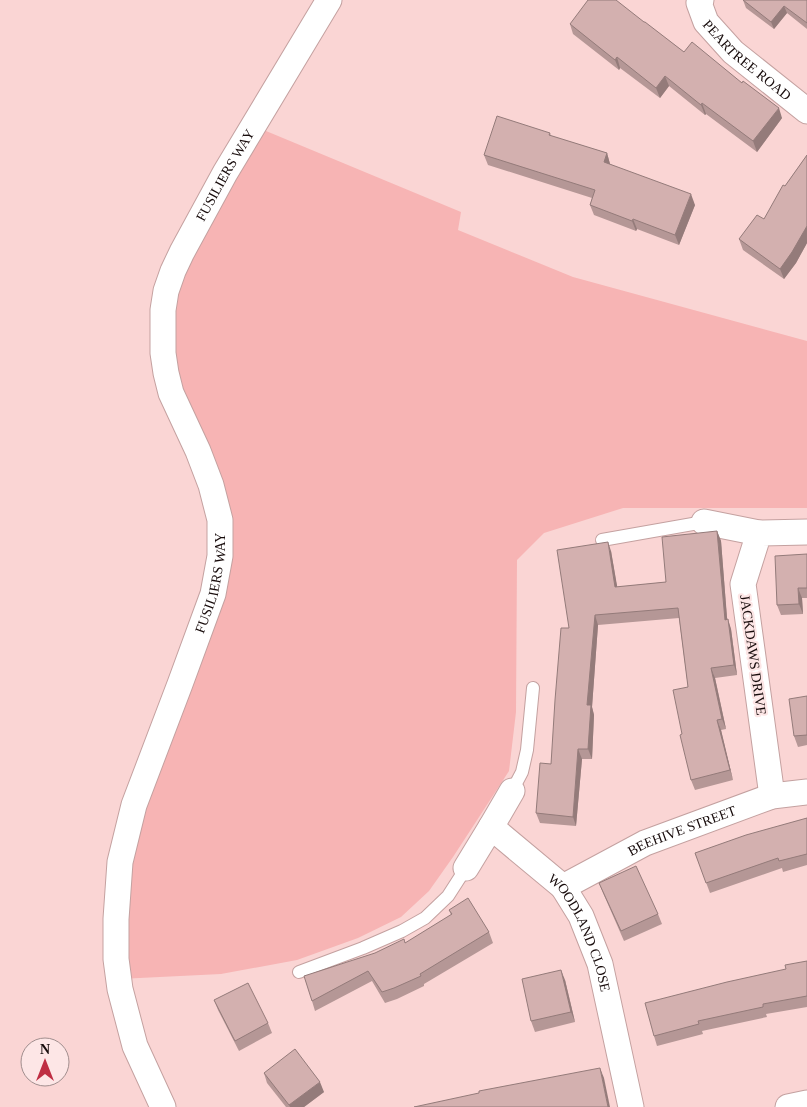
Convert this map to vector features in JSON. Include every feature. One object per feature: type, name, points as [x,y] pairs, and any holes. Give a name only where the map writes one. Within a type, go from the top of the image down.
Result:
[{"type":"street","name":"FUSILIERS WAY","points":[[163,1107],[135,1046],[120,988],[116,959],[120,862],[134,804],[213,594],[220,556],[220,520],[211,485],[172,393],[166,373],[163,353],[163,310],[166,291],[182,252],[225,173],[329,0]]},
{"type":"street","name":"PEARTREE ROAD","points":[[701,0],[699,3],[706,22],[733,52],[807,111]]},
{"type":"street","points":[[704,522],[759,533],[807,532]]},
{"type":"street","name":"JACKDAWS DRIVE","points":[[759,533],[743,584],[772,796]]},
{"type":"street","points":[[466,868],[512,791]]},
{"type":"street","name":"BEEHIVE STREET","points":[[563,887],[645,843],[772,796],[807,792]]},
{"type":"street","name":"WOODLAND CLOSE","points":[[490,827],[563,887],[581,916],[600,964],[631,1107]]},
{"type":"street","points":[[788,1107],[807,1103]]},
{"type":"lane","points":[[602,540],[704,522]]},
{"type":"lane","points":[[512,791],[522,772],[527,750],[533,688]]},
{"type":"lane","points":[[299,972],[402,931],[425,918],[448,896],[466,868]]},
{"type":"shaded area","points":[[254,126],[461,212],[458,230],[573,277],[807,341],[807,508],[623,508],[544,533],[517,560],[516,712],[509,771],[429,891],[401,917],[358,938],[297,960],[221,974],[119,979],[120,862],[220,556],[198,451],[163,311]]},
{"type":"building","points":[[588,0],[616,0],[684,52],[692,42],[742,83],[743,81],[779,108],[753,141],[702,103],[701,105],[665,76],[656,88],[617,57],[615,60],[570,24]]},
{"type":"building","points":[[743,0],[807,0],[807,23],[784,6],[771,22]]},
{"type":"building","points":[[497,116],[607,153],[604,162],[691,194],[675,235],[590,205],[595,190],[484,155]]},
{"type":"building","points":[[807,155],[807,226],[780,269],[739,239],[757,215],[764,219],[783,185],[785,186]]},
{"type":"building","points":[[717,531],[725,620],[728,619],[734,665],[711,668],[722,719],[717,720],[730,770],[691,780],[680,735],[682,734],[673,690],[688,687],[678,608],[595,615],[587,705],[591,705],[588,749],[578,749],[573,817],[536,813],[540,763],[551,764],[561,628],[569,628],[557,550],[608,542],[615,587],[666,582],[662,537]]},
{"type":"building","points":[[807,554],[807,588],[798,588],[799,604],[777,605],[775,556]]},
{"type":"building","points":[[807,696],[807,735],[794,736],[789,699]]},
{"type":"building","points":[[807,818],[807,854],[779,861],[778,858],[706,883],[695,853],[746,835]]},
{"type":"building","points":[[636,866],[658,914],[621,931],[599,883]]},
{"type":"building","points":[[468,898],[489,932],[420,974],[421,976],[394,988],[382,992],[368,971],[312,1001],[304,976],[375,953],[404,939],[405,943],[452,914],[449,910]]},
{"type":"building","points":[[807,961],[807,996],[763,1004],[763,1007],[698,1021],[699,1024],[654,1036],[645,1003],[786,969],[785,965]]},
{"type":"building","points":[[561,970],[571,1012],[531,1021],[522,979]]},
{"type":"building","points":[[248,983],[268,1023],[235,1041],[214,1000]]},
{"type":"building","points":[[295,1049],[320,1082],[289,1105],[264,1073]]},
{"type":"building","points":[[600,1068],[608,1107],[414,1107],[479,1093],[479,1091]]}]
